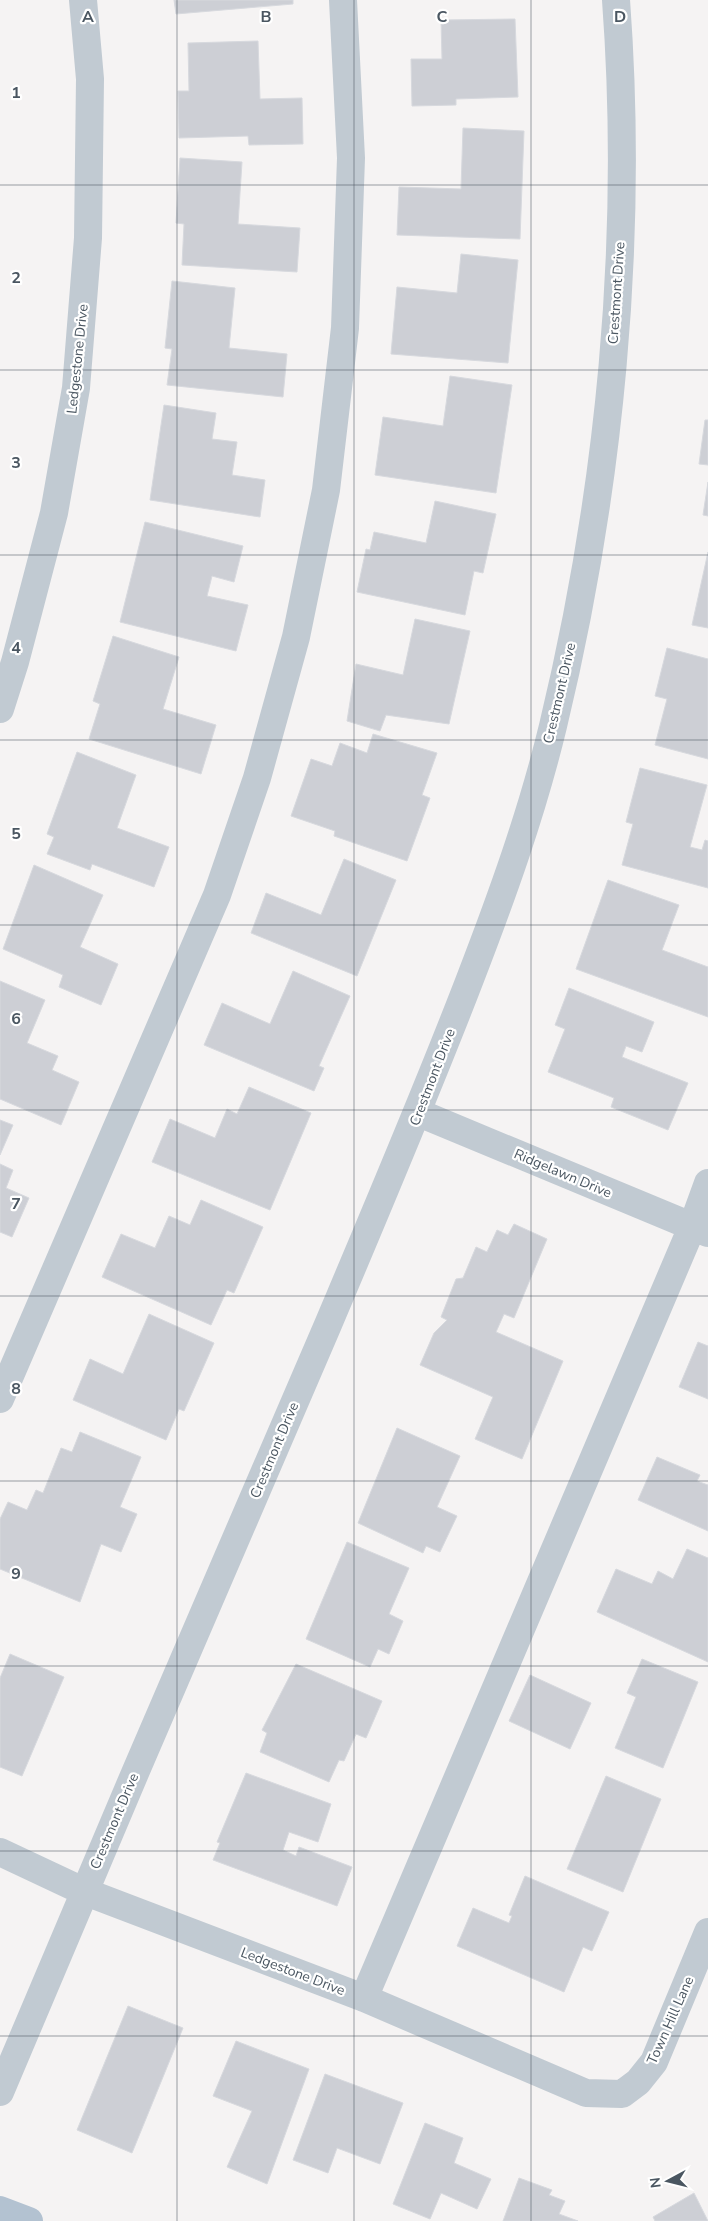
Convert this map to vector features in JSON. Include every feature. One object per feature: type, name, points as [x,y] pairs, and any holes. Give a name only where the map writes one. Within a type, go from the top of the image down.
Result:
[{"type":"main road","points":[[0,2210],[29,2221]]},
{"type":"street","name":"Ledgestone Drive","points":[[0,709],[15,662],[54,513],[76,388],[88,238],[90,79],[83,0]]},
{"type":"street","points":[[0,1399],[217,895],[257,778],[296,637],[326,490],[345,328],[351,158],[343,0]]},
{"type":"street","name":"Crestmont Drive","points":[[0,2092],[84,1891],[419,1113],[514,865],[553,728],[581,594],[609,415],[621,221],[620,47],[616,0]]},
{"type":"street","name":"Ridgelawn Drive","points":[[419,1113],[700,1230]]},
{"type":"street","points":[[364,1998],[700,1230],[708,1183]]},
{"type":"street","name":"Ledgestone Drive","points":[[0,1852],[84,1891],[364,1998],[586,2093]]},
{"type":"street","name":"Town Hill Lane","points":[[586,2093],[622,2094],[638,2082],[654,2062],[708,1932]]},
{"type":"building","points":[[174,0],[293,0],[293,4],[176,14]]},
{"type":"building","points":[[515,19],[518,97],[456,99],[456,105],[412,106],[411,59],[442,59],[441,20]]},
{"type":"building","points":[[258,41],[260,99],[302,98],[303,144],[249,145],[248,136],[179,138],[178,91],[189,91],[188,43]]},
{"type":"building","points":[[463,128],[524,131],[520,239],[397,235],[399,187],[461,189]]},
{"type":"building","points":[[180,158],[242,162],[238,224],[300,228],[297,272],[182,265],[184,224],[176,223]]},
{"type":"building","points":[[461,254],[518,260],[508,363],[391,354],[397,287],[457,293]]},
{"type":"building","points":[[172,281],[235,288],[229,348],[287,354],[283,397],[167,385],[172,349],[165,348]]},
{"type":"building","points":[[450,376],[512,385],[496,493],[375,475],[383,417],[443,426]]},
{"type":"building","points":[[164,405],[216,413],[212,439],[237,442],[232,475],[265,480],[260,517],[150,500]]},
{"type":"building","points":[[705,420],[708,420],[708,465],[699,464]]},
{"type":"building","points":[[708,482],[708,516],[703,515]]},
{"type":"building","points":[[435,501],[496,514],[483,573],[474,571],[465,615],[357,592],[366,549],[370,550],[374,532],[426,543]]},
{"type":"building","points":[[145,522],[243,546],[234,582],[212,576],[207,596],[248,605],[236,651],[120,622]]},
{"type":"building","points":[[708,552],[708,628],[692,625]]},
{"type":"building","points":[[415,619],[470,631],[449,724],[386,715],[380,731],[347,721],[356,664],[403,675]]},
{"type":"building","points":[[113,636],[179,657],[163,709],[216,725],[201,774],[89,739],[100,704],[93,701]]},
{"type":"building","points":[[667,648],[708,659],[708,759],[655,745],[667,699],[655,696]]},
{"type":"building","points":[[373,734],[437,753],[422,795],[430,798],[407,861],[334,836],[335,831],[291,816],[311,759],[332,766],[340,743],[367,753]]},
{"type":"building","points":[[77,752],[136,775],[117,828],[169,847],[154,887],[92,864],[90,870],[47,854],[54,837],[47,834]]},
{"type":"building","points":[[640,768],[707,785],[690,847],[702,850],[705,840],[708,841],[708,888],[622,865],[633,824],[626,822]]},
{"type":"building","points":[[344,859],[396,880],[357,976],[251,933],[266,893],[321,915]]},
{"type":"building","points":[[34,865],[103,895],[80,947],[118,964],[101,1005],[59,987],[63,975],[3,949]]},
{"type":"building","points":[[608,880],[679,905],[662,950],[708,967],[708,1017],[576,969]]},
{"type":"building","points":[[293,971],[350,996],[319,1066],[324,1068],[314,1091],[204,1045],[222,1003],[270,1024]]},
{"type":"building","points":[[0,981],[45,1000],[27,1043],[58,1056],[52,1070],[79,1082],[61,1125],[0,1099]]},
{"type":"building","points":[[569,988],[654,1022],[642,1052],[626,1046],[622,1057],[688,1083],[668,1130],[611,1107],[614,1098],[548,1072],[565,1029],[555,1025]]},
{"type":"building","points":[[249,1087],[311,1113],[270,1210],[152,1162],[170,1119],[215,1138],[227,1109],[237,1114]]},
{"type":"building","points":[[0,1120],[13,1125],[0,1155]]},
{"type":"building","points":[[0,1164],[13,1170],[6,1188],[29,1198],[12,1237],[0,1232]]},
{"type":"building","points":[[201,1200],[263,1227],[234,1293],[227,1290],[211,1325],[102,1277],[121,1234],[155,1248],[169,1216],[190,1225]]},
{"type":"building","points":[[514,1224],[547,1239],[514,1318],[504,1314],[496,1332],[563,1361],[522,1459],[475,1439],[493,1397],[420,1365],[434,1333],[447,1320],[441,1317],[456,1279],[463,1278],[476,1247],[487,1252],[497,1230],[508,1235]]},
{"type":"building","points":[[149,1314],[214,1343],[184,1411],[179,1409],[166,1440],[73,1400],[90,1359],[123,1374]]},
{"type":"building","points":[[698,1342],[708,1346],[708,1399],[679,1387]]},
{"type":"building","points":[[397,1428],[460,1456],[437,1507],[457,1516],[440,1552],[426,1546],[423,1553],[358,1523]]},
{"type":"building","points":[[80,1432],[141,1457],[120,1507],[137,1514],[121,1552],[101,1544],[80,1602],[0,1569],[0,1519],[8,1502],[27,1510],[36,1490],[43,1493],[61,1448],[72,1452]]},
{"type":"building","points":[[657,1457],[700,1475],[697,1481],[708,1485],[708,1531],[638,1500]]},
{"type":"building","points":[[347,1542],[409,1568],[389,1614],[403,1621],[389,1654],[378,1649],[370,1667],[306,1639]]},
{"type":"building","points":[[687,1549],[708,1558],[708,1662],[597,1612],[616,1569],[652,1584],[658,1571],[673,1579]]},
{"type":"building","points":[[10,1654],[64,1677],[22,1776],[0,1767],[0,1678]]},
{"type":"building","points":[[642,1659],[698,1682],[663,1768],[615,1748],[636,1697],[627,1693]]},
{"type":"building","points":[[296,1664],[382,1701],[366,1738],[356,1734],[344,1761],[339,1760],[329,1782],[260,1752],[267,1733],[262,1730]]},
{"type":"building","points":[[530,1675],[591,1703],[570,1749],[509,1721]]},
{"type":"building","points":[[246,1773],[331,1804],[318,1842],[289,1832],[283,1850],[296,1856],[299,1847],[352,1867],[337,1906],[213,1860],[220,1843],[217,1842]]},
{"type":"building","points":[[606,1776],[661,1799],[623,1892],[567,1869]]},
{"type":"building","points":[[525,1876],[609,1912],[592,1951],[583,1947],[564,1992],[457,1946],[473,1908],[509,1923],[512,1916],[509,1915]]},
{"type":"building","points":[[128,2006],[183,2028],[132,2153],[77,2130]]},
{"type":"building","points":[[236,2041],[309,2069],[267,2184],[227,2167],[252,2111],[213,2096]]},
{"type":"building","points":[[325,2074],[403,2103],[380,2164],[337,2148],[328,2173],[293,2160]]},
{"type":"building","points":[[425,2123],[463,2138],[454,2163],[491,2179],[477,2209],[441,2193],[430,2219],[393,2204]]},
{"type":"building","points":[[519,2178],[552,2190],[549,2195],[565,2201],[559,2214],[578,2221],[503,2221]]},
{"type":"building","points":[[694,2193],[708,2221],[655,2221],[653,2217]]}]
